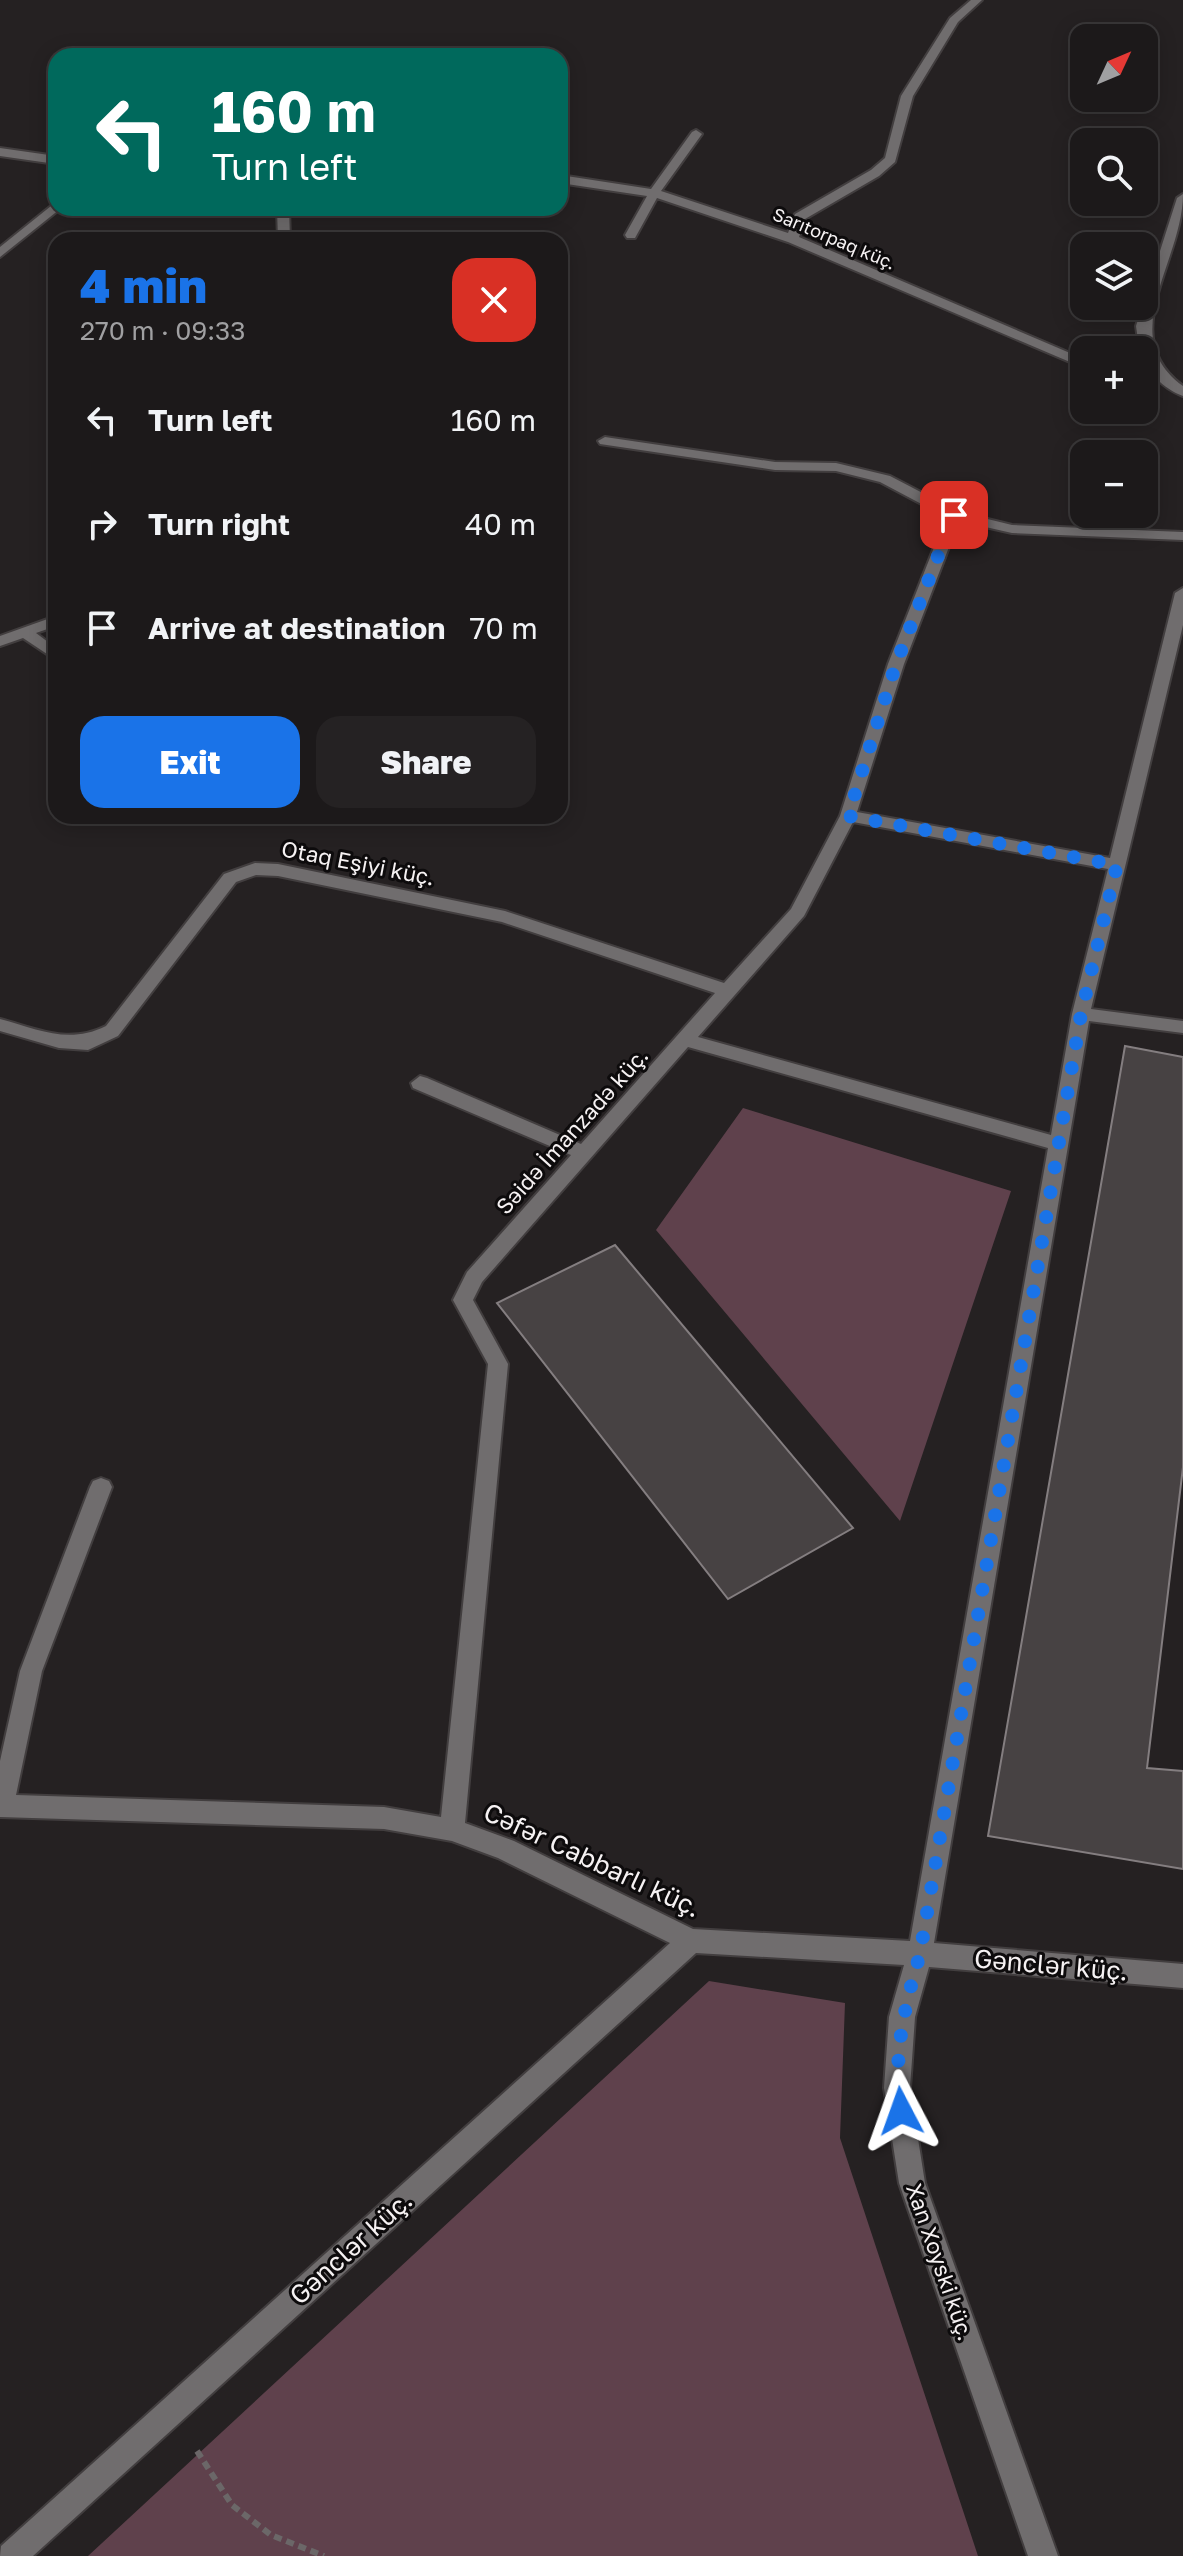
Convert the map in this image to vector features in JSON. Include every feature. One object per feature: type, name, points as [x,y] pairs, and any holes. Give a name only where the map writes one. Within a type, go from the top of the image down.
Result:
[{"type":"street","points":[[792,239],[799,217],[875,173],[891,159],[907,96],[954,20],[977,0]]},
{"type":"street","points":[[631,235],[654,193],[696,134]]},
{"type":"street","points":[[0,152],[48,159]]},
{"type":"street","name":"Sarıtorpaq küç.","points":[[568,180],[654,193],[792,239],[1070,358]]},
{"type":"street","points":[[1177,388],[1149,363],[1143,347],[1143,326],[1183,198]]},
{"type":"street","points":[[0,253],[48,213]]},
{"type":"street","points":[[605,441],[775,466],[836,467],[885,479],[954,515],[1012,529],[1183,536]]},
{"type":"street","name":"Səidə İmanzadə küç.","points":[[452,1830],[498,1364],[463,1300],[474,1277],[798,912],[848,816],[896,664],[954,515]]},
{"type":"street","name":"Xan Xoyski küç.","points":[[1043,2556],[912,2183],[897,2088],[902,2017],[920,1954],[1081,1014],[1117,865],[1175,659],[1183,593]]},
{"type":"street","points":[[0,641],[48,624]]},
{"type":"street","points":[[25,632],[48,649]]},
{"type":"street","points":[[848,816],[1117,865]]},
{"type":"street","name":"Otaq Eşiyi küç.","points":[[0,1025],[59,1042],[88,1043],[112,1031],[230,878],[255,869],[278,870],[505,917],[728,991]]},
{"type":"street","points":[[1081,1014],[1183,1027]]},
{"type":"street","points":[[685,1040],[1058,1144]]},
{"type":"street","points":[[420,1083],[585,1153]]},
{"type":"street","points":[[1,1806],[31,1671],[101,1487]]},
{"type":"street","name":"Cəfər Cabbarlı küç.","points":[[1,1806],[384,1818],[452,1830],[505,1849],[691,1941],[920,1954]]},
{"type":"street","name":"Gənclər küç.","points":[[11,2556],[691,1941]]},
{"type":"street","name":"Gənclər küç.","points":[[920,1954],[1183,1976]]},
{"type":"path","points":[[171,2411],[232,2505],[271,2535],[324,2556]]},
{"type":"shaded area","points":[[743,1108],[1011,1191],[900,1521],[656,1230]]},
{"type":"shaded area","points":[[709,1981],[845,2003],[840,2138],[978,2556],[88,2556]]},
{"type":"building","points":[[1125,1046],[1183,1057],[1183,1467],[1147,1768],[1183,1771],[1183,1869],[988,1836]]},
{"type":"building","points":[[615,1245],[853,1528],[728,1599],[497,1303]]},
{"type":"route","points":[[901,2111],[897,2088],[902,2017],[920,1954],[1081,1014],[1117,865],[848,816],[896,664],[954,515]]}]
